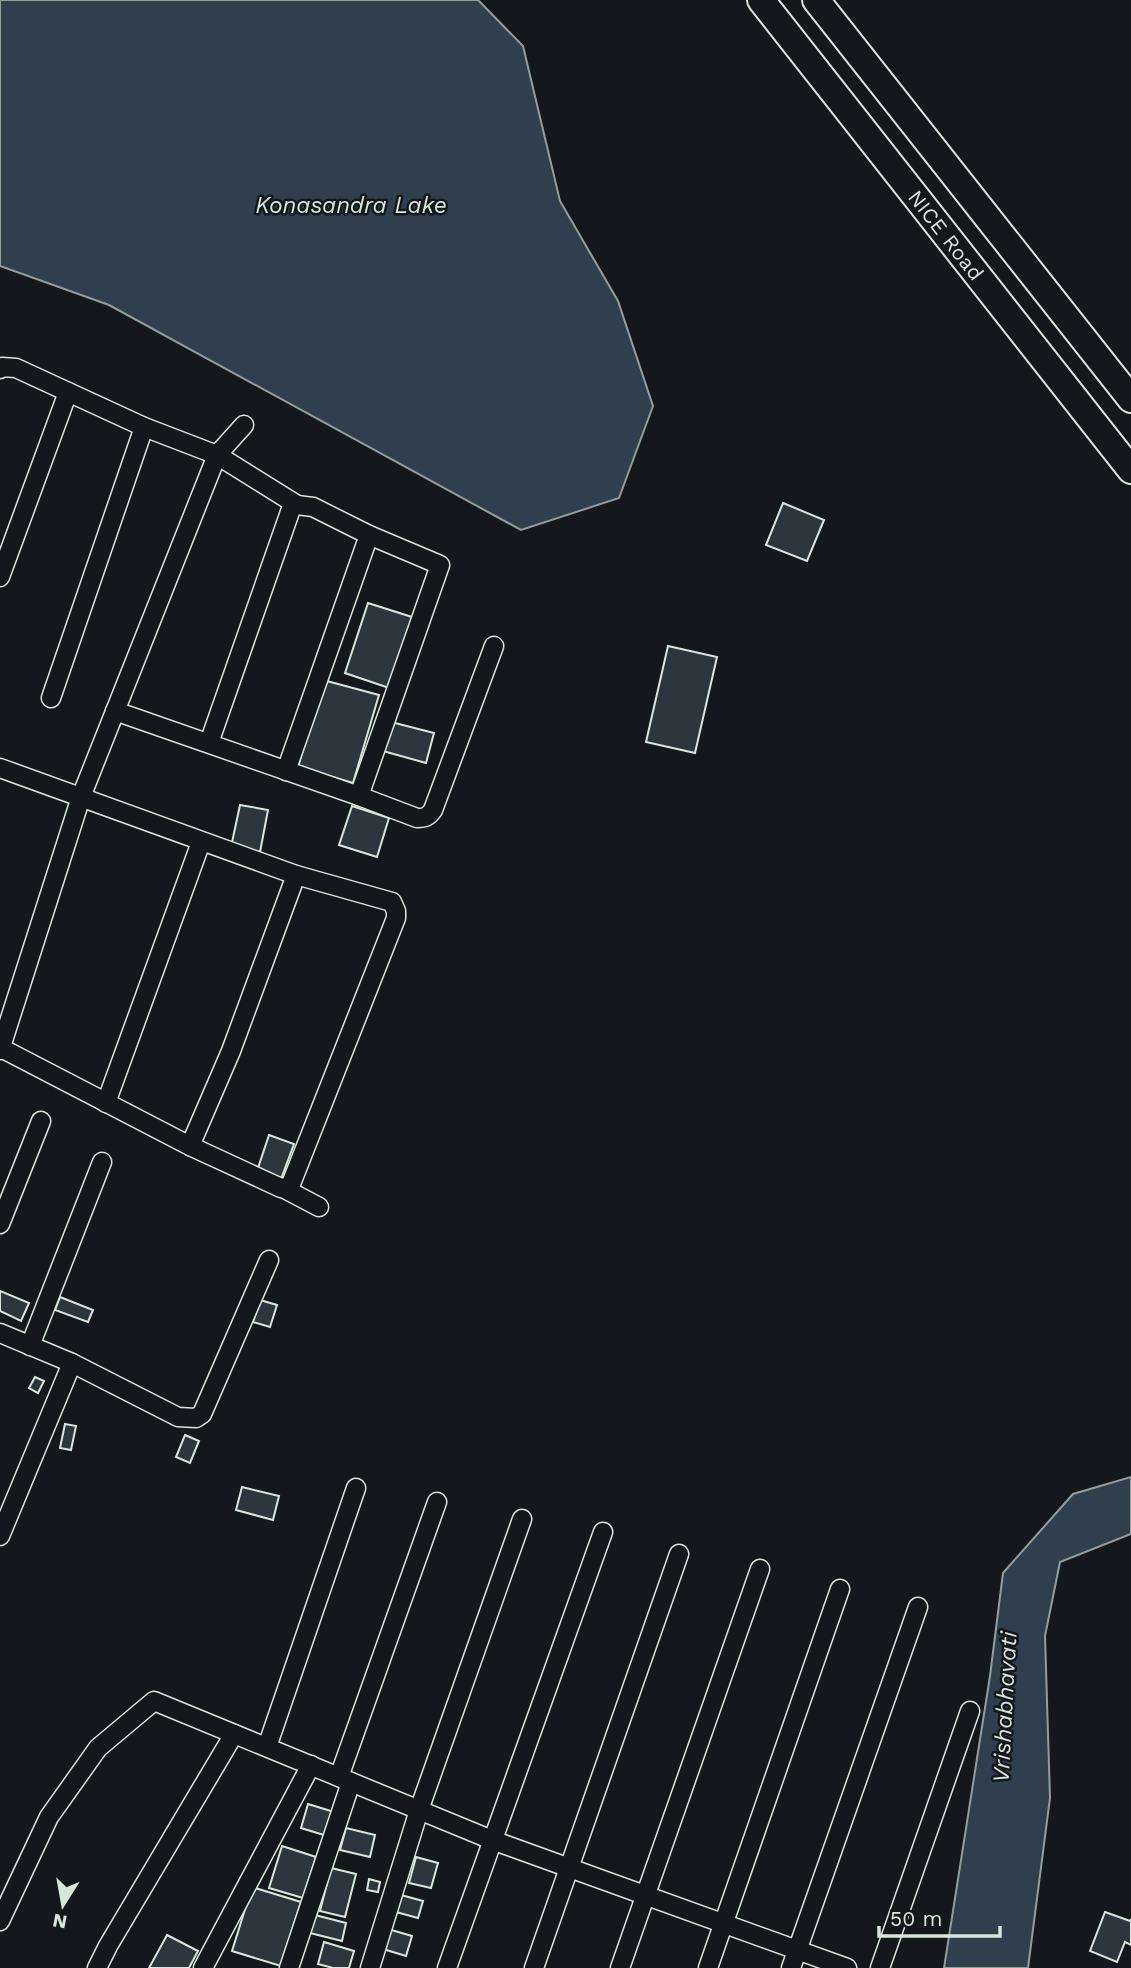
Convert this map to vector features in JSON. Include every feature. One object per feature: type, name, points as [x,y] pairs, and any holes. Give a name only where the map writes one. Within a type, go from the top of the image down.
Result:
[{"type":"highway","name":"NICE Road","points":[[761,0],[1131,470]]},
{"type":"highway","name":"NICE Road","points":[[816,0],[1131,399]]},
{"type":"street","points":[[0,369],[16,368],[144,427],[217,456],[297,505],[313,507],[369,535],[440,565],[359,796]]},
{"type":"street","points":[[0,578],[68,392]]},
{"type":"street","points":[[244,425],[217,456],[81,797],[0,1049],[190,1146],[319,1207]]},
{"type":"street","points":[[51,698],[144,427]]},
{"type":"street","points":[[209,743],[291,509],[297,505]]},
{"type":"street","points":[[286,771],[369,535]]},
{"type":"street","points":[[115,711],[417,818],[429,815],[494,646]]},
{"type":"street","points":[[0,768],[201,842],[392,902],[396,918],[291,1184],[283,1188]]},
{"type":"street","points":[[106,1103],[201,842]]},
{"type":"street","points":[[190,1146],[231,1051],[296,874]]},
{"type":"street","points":[[0,1224],[41,1122]]},
{"type":"street","points":[[30,1346],[102,1162]]},
{"type":"street","points":[[0,1333],[72,1363],[178,1416],[196,1418],[202,1414],[269,1260]]},
{"type":"street","points":[[0,1536],[72,1363]]},
{"type":"street","points":[[267,1747],[356,1488]]},
{"type":"street","points":[[289,1968],[345,1779],[437,1502]]},
{"type":"street","points":[[370,1968],[419,1810],[522,1518]]},
{"type":"street","points":[[447,1968],[603,1532]]},
{"type":"street","points":[[534,1968],[679,1554]]},
{"type":"street","points":[[620,1968],[760,1569]]},
{"type":"street","points":[[708,1968],[840,1589]]},
{"type":"street","points":[[792,1968],[918,1607]]},
{"type":"street","points":[[0,1921],[49,1817],[98,1748],[154,1701],[492,1840],[847,1968]]},
{"type":"street","points":[[880,1968],[970,1711]]},
{"type":"street","points":[[97,1968],[234,1734]]},
{"type":"street","points":[[204,1968],[311,1765]]},
{"type":"water","name":"Konasandra Lake","points":[[0,0],[478,0],[523,46],[560,201],[618,301],[653,406],[619,498],[521,530],[109,305],[0,266]]},
{"type":"water","name":"Vrishabhavati","points":[[1131,1477],[1131,1534],[1060,1562],[1045,1636],[1050,1798],[1028,1968],[944,1968],[990,1676],[1003,1573],[1073,1494]]},
{"type":"building","points":[[783,503],[824,520],[807,561],[766,545]]},
{"type":"building","points":[[368,603],[415,618],[392,689],[345,673]]},
{"type":"building","points":[[668,646],[717,657],[695,753],[646,742]]},
{"type":"building","points":[[323,680],[379,695],[353,783],[298,767]]},
{"type":"building","points":[[391,722],[434,733],[426,763],[383,751]]},
{"type":"building","points":[[240,805],[268,810],[260,852],[231,847]]},
{"type":"building","points":[[352,806],[389,818],[377,857],[339,845]]},
{"type":"building","points":[[269,1135],[294,1144],[281,1179],[257,1171]]},
{"type":"building","points":[[0,1291],[29,1303],[21,1321],[0,1311]]},
{"type":"building","points":[[60,1297],[93,1310],[88,1322],[55,1310]]},
{"type":"building","points":[[260,1300],[277,1305],[270,1327],[253,1322]]},
{"type":"building","points":[[35,1377],[44,1381],[38,1393],[29,1388]]},
{"type":"building","points":[[65,1424],[76,1426],[71,1450],[60,1448]]},
{"type":"building","points":[[185,1435],[199,1441],[190,1463],[176,1457]]},
{"type":"building","points":[[242,1487],[279,1496],[273,1520],[236,1510]]},
{"type":"building","points":[[308,1804],[334,1812],[327,1836],[301,1828]]},
{"type":"building","points":[[346,1828],[375,1835],[370,1857],[340,1850]]},
{"type":"building","points":[[282,1846],[316,1857],[303,1898],[269,1888]]},
{"type":"building","points":[[416,1857],[438,1863],[431,1888],[409,1883]]},
{"type":"building","points":[[331,1868],[356,1874],[345,1917],[320,1911]]},
{"type":"building","points":[[369,1879],[380,1882],[378,1892],[367,1890]]},
{"type":"building","points":[[252,1887],[301,1902],[281,1966],[232,1951]]},
{"type":"building","points":[[401,1895],[423,1901],[418,1918],[396,1912]]},
{"type":"building","points":[[1105,1912],[1130,1921],[1131,1919],[1131,1945],[1125,1942],[1117,1962],[1090,1951]]},
{"type":"building","points":[[315,1915],[346,1923],[342,1941],[310,1933]]},
{"type":"building","points":[[388,1929],[412,1936],[406,1956],[383,1949]]},
{"type":"building","points":[[167,1935],[198,1951],[189,1968],[149,1968]]},
{"type":"building","points":[[324,1942],[354,1951],[349,1968],[318,1964]]}]
